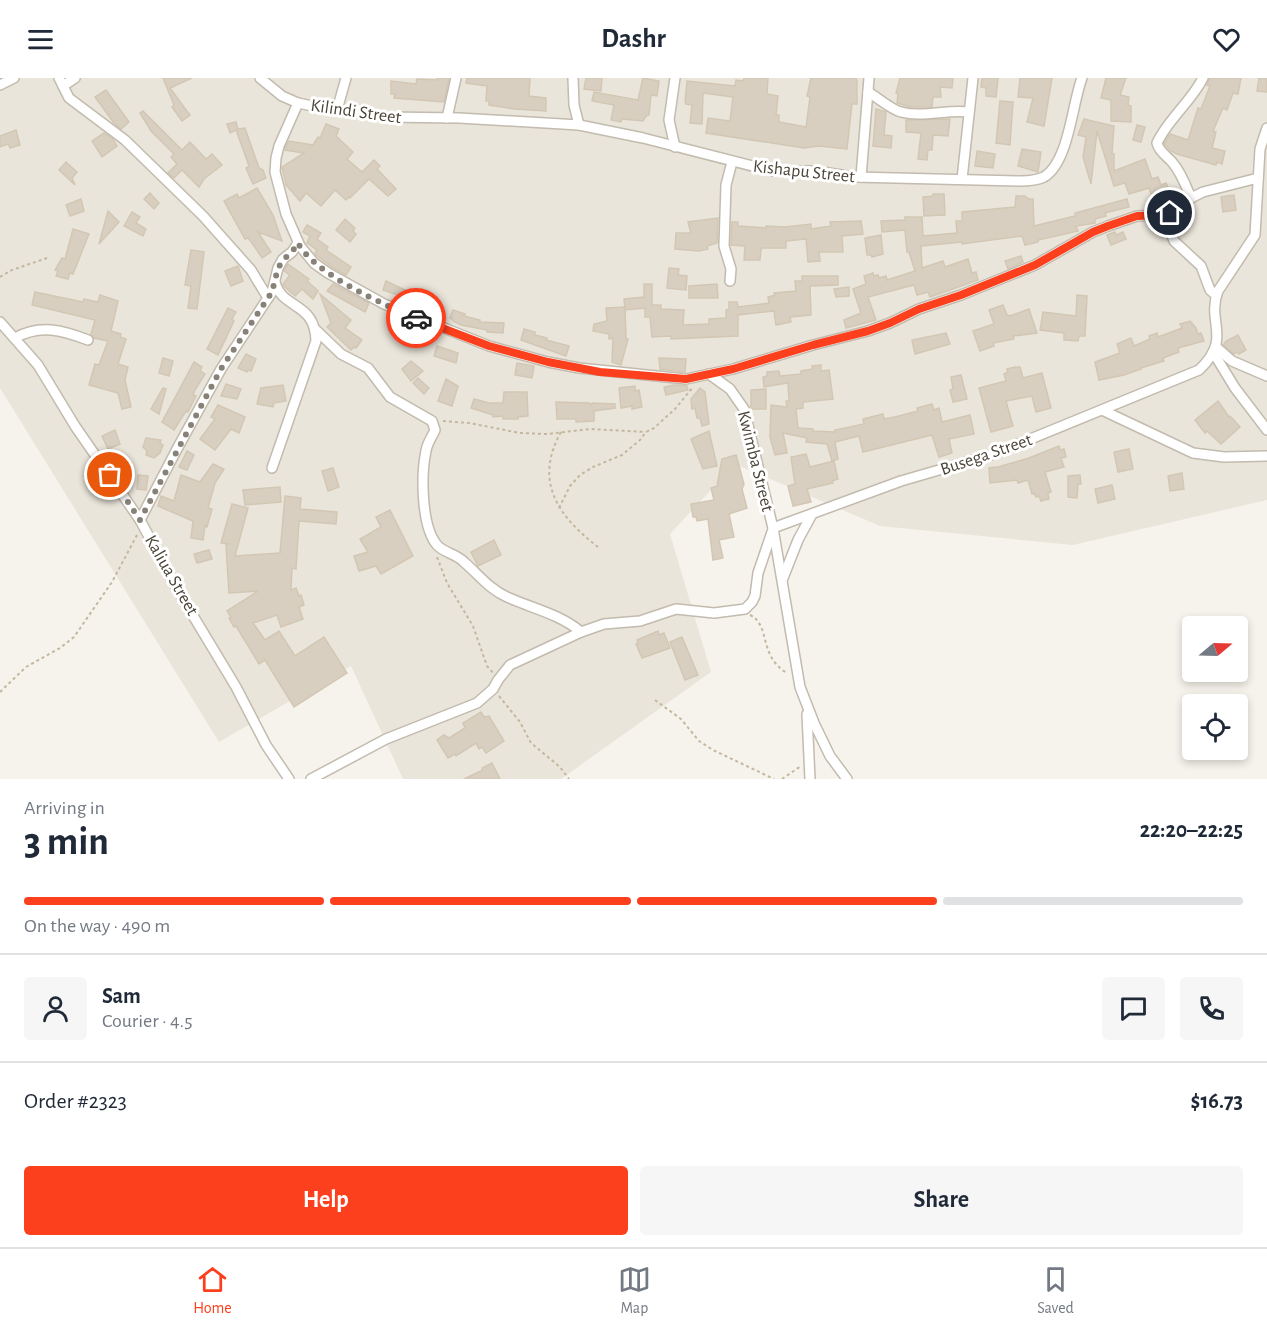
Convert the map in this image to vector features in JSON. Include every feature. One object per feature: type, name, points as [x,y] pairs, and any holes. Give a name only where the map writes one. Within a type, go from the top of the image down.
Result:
[{"type":"street","points":[[0,85],[14,78]]},
{"type":"street","points":[[75,78],[61,82],[66,94],[116,132],[170,183],[251,270],[268,298]]},
{"type":"street","name":"Kilindi Street","points":[[260,78],[270,88],[298,103],[386,117],[459,118]]},
{"type":"street","points":[[337,110],[346,78]]},
{"type":"street","points":[[447,118],[456,78]]},
{"type":"street","points":[[573,78],[574,105],[579,125]]},
{"type":"street","points":[[675,78],[669,120],[675,147]]},
{"type":"street","points":[[861,177],[869,78]]},
{"type":"street","points":[[962,178],[973,78]]},
{"type":"street","name":"Kishapu Street","points":[[459,118],[579,125],[772,171],[816,171],[861,177],[924,180],[962,178],[1031,181],[1047,175],[1063,151],[1082,78]]},
{"type":"street","points":[[1191,198],[1180,174],[1158,148],[1157,143],[1203,78]]},
{"type":"street","points":[[868,92],[900,112],[918,114],[954,110],[969,112]]},
{"type":"street","points":[[298,103],[279,146],[275,172],[286,214],[298,243],[307,256],[328,273],[384,304],[489,346],[548,362],[590,370],[686,379],[868,331],[1035,265],[1108,226],[1137,216],[1164,215],[1191,198],[1212,189],[1258,178]]},
{"type":"street","points":[[1267,128],[1262,142],[1263,166],[1258,178],[1256,235],[1216,295],[1214,314],[1218,332],[1215,350],[1235,388],[1267,430]]},
{"type":"street","points":[[730,281],[731,269],[724,246],[726,185],[732,162]]},
{"type":"street","points":[[1164,215],[1174,241],[1201,266],[1210,290],[1216,295]]},
{"type":"street","points":[[1256,235],[1267,238]]},
{"type":"street","points":[[140,520],[221,369],[272,292],[274,279],[284,259],[298,243]]},
{"type":"street","points":[[274,279],[277,291],[292,304],[305,311],[316,330],[341,354],[368,368],[390,397],[432,421],[435,430],[427,447],[424,464],[424,507],[435,543],[441,549],[462,559],[493,589],[568,622],[582,632]]},
{"type":"street","name":"Kaliua Street","points":[[0,321],[38,366],[75,426],[140,520],[180,594],[236,687],[266,745],[289,779]]},
{"type":"street","points":[[15,338],[31,330],[45,329],[65,332],[88,340]]},
{"type":"street","points":[[272,468],[314,348],[316,330]]},
{"type":"street","points":[[1215,350],[1232,361],[1267,376]]},
{"type":"street","name":"Busega Street","points":[[773,529],[901,481],[994,454],[1196,372],[1215,350]]},
{"type":"street","name":"Kwimba Street","points":[[704,375],[730,389],[744,409],[773,529]]},
{"type":"street","points":[[1102,410],[1193,453],[1224,457],[1267,456]]},
{"type":"street","points":[[783,578],[798,540],[811,516]]},
{"type":"street","points":[[773,529],[798,678],[807,706],[830,756],[847,779]]},
{"type":"street","points":[[310,779],[386,740],[477,703],[514,662],[582,632],[604,624],[640,621],[676,609],[714,613],[747,607],[755,596],[758,573],[773,529]]},
{"type":"street","points":[[807,706],[810,779]]},
{"type":"path","points":[[0,277],[12,270],[50,257]]},
{"type":"path","points":[[559,508],[570,486],[580,475],[622,455],[675,409],[704,375]]},
{"type":"path","points":[[432,421],[469,423],[520,433],[590,429],[646,432]]},
{"type":"path","points":[[561,432],[551,459],[550,471],[554,498],[568,521],[598,547]]},
{"type":"path","points":[[0,692],[26,667],[60,648],[79,631],[112,582],[137,534],[140,520]]},
{"type":"path","points":[[435,543],[447,583],[473,626],[496,684],[531,743],[560,767],[569,779]]},
{"type":"path","points":[[740,610],[759,621],[766,647],[775,663],[798,678]]},
{"type":"path","points":[[655,700],[681,719],[699,741],[774,779]]},
{"type":"path","points":[[782,779],[810,759]]},
{"type":"shaded area","points":[[0,78],[1267,78],[1267,500],[1073,545],[880,526],[735,464],[670,534],[711,672],[561,779],[403,779],[351,666],[219,742],[0,388]]},
{"type":"building","points":[[163,78],[192,78],[170,88],[190,115],[182,121],[172,107],[174,105]]},
{"type":"building","points":[[437,78],[449,78],[444,102],[394,98],[395,94],[391,94],[391,81],[416,84],[417,79],[437,80]]},
{"type":"building","points":[[467,78],[530,78],[529,96],[546,98],[546,111],[489,105],[489,101],[486,101],[487,86],[466,83]]},
{"type":"building","points":[[586,78],[602,78],[601,91],[584,89]]},
{"type":"building","points":[[643,78],[659,81],[657,96],[651,95],[649,115],[643,121],[611,120],[614,105],[592,101],[594,92],[638,100]]},
{"type":"building","points":[[744,78],[768,78],[767,94],[778,96],[776,115],[779,115],[779,122],[806,127],[810,97],[807,96],[811,78],[855,78],[857,80],[857,104],[852,104],[847,149],[819,146],[804,148],[706,133],[708,118],[730,121],[733,97],[703,93],[702,124],[690,123],[692,105],[685,102],[687,81],[735,86],[736,80],[743,81]]},
{"type":"building","points":[[900,78],[953,78],[952,88],[940,87],[941,97],[933,97],[932,107],[910,107],[897,103],[898,94],[896,93]]},
{"type":"building","points":[[982,78],[998,78],[996,97],[986,96],[986,88],[981,87]]},
{"type":"building","points":[[1020,78],[1052,78],[1044,126],[1027,122],[1033,98],[1018,97]]},
{"type":"building","points":[[1106,78],[1126,78],[1120,95],[1129,97],[1131,122],[1111,121],[1111,100],[1101,98]]},
{"type":"building","points":[[1210,78],[1241,78],[1238,94],[1233,93],[1227,110],[1223,108],[1213,131],[1216,132],[1212,148],[1225,151],[1222,164],[1217,162],[1216,165],[1177,154],[1164,144],[1170,134],[1188,140],[1198,108],[1201,109],[1210,86],[1207,85]]},
{"type":"building","points":[[1259,78],[1267,78],[1267,92],[1257,91]]},
{"type":"building","points":[[106,90],[129,122],[121,129],[95,97]]},
{"type":"building","points":[[1000,101],[1013,102],[1010,145],[996,143]]},
{"type":"building","points":[[876,109],[886,112],[884,135],[892,136],[891,148],[873,146]]},
{"type":"building","points":[[143,111],[182,150],[190,142],[206,159],[212,154],[222,165],[204,179],[199,187],[182,170],[174,178],[168,173],[177,164],[171,157],[174,154],[151,131],[140,113]]},
{"type":"building","points":[[950,119],[948,136],[933,135],[932,150],[928,150],[927,160],[918,159],[921,133],[906,132],[906,120]]},
{"type":"building","points":[[1084,119],[1114,126],[1112,154],[1114,154],[1114,171],[1145,159],[1152,179],[1158,177],[1161,185],[1166,183],[1170,192],[1154,201],[1149,188],[1129,194],[1125,183],[1114,186],[1097,131],[1091,184],[1083,157],[1086,137],[1078,135]]},
{"type":"building","points":[[236,122],[238,129],[245,128],[259,168],[263,170],[266,178],[253,184],[246,168],[249,166],[236,130],[230,133],[227,124]]},
{"type":"building","points":[[326,124],[339,129],[336,136],[353,152],[347,159],[362,172],[374,160],[380,166],[377,169],[396,189],[388,196],[369,179],[346,200],[335,190],[321,206],[306,193],[300,201],[286,185],[282,167],[304,153],[285,150],[285,148],[289,141],[313,145],[318,137],[320,138]]},
{"type":"building","points":[[1137,125],[1145,127],[1141,142],[1133,140]]},
{"type":"building","points":[[16,130],[20,145],[10,148],[8,144],[0,147],[0,136]]},
{"type":"building","points":[[104,133],[113,139],[117,146],[102,157],[92,141]]},
{"type":"building","points":[[1022,149],[1041,152],[1038,172],[1018,166]]},
{"type":"building","points":[[977,151],[995,154],[993,168],[975,166]]},
{"type":"building","points":[[66,162],[77,172],[72,178],[75,185],[59,170]]},
{"type":"building","points":[[257,188],[273,215],[282,241],[258,232],[271,252],[262,258],[248,238],[245,239],[224,201],[237,194],[239,198]]},
{"type":"building","points":[[150,193],[159,203],[154,209],[144,199]]},
{"type":"building","points":[[933,194],[944,194],[945,215],[924,216],[923,197],[933,196]]},
{"type":"building","points":[[1234,195],[1236,210],[1223,212],[1221,197]]},
{"type":"building","points":[[1016,196],[1033,199],[1034,226],[1075,216],[1075,213],[1127,199],[1129,207],[1105,213],[1106,216],[1095,219],[1095,223],[1076,226],[1078,231],[1025,245],[1022,236],[962,244],[962,242],[921,246],[922,268],[943,261],[945,267],[968,259],[972,273],[976,272],[978,280],[930,297],[928,292],[917,295],[914,285],[868,297],[876,320],[846,328],[844,320],[861,313],[853,289],[866,284],[864,276],[873,273],[879,278],[886,276],[887,280],[915,271],[909,252],[907,252],[905,230],[882,232],[881,221],[922,217],[923,236],[957,233],[956,221],[962,221],[962,212],[1015,207]]},
{"type":"building","points":[[81,199],[84,211],[70,216],[66,205]]},
{"type":"building","points":[[108,211],[119,222],[99,244]]},
{"type":"building","points":[[132,212],[140,217],[136,223],[146,229],[143,236],[124,226]]},
{"type":"building","points":[[718,218],[717,243],[707,246],[708,249],[699,251],[675,249],[676,233],[691,233],[688,222]]},
{"type":"building","points":[[345,219],[355,228],[353,231],[356,234],[350,242],[336,230]]},
{"type":"building","points":[[861,221],[863,234],[842,236],[843,252],[819,252],[820,261],[808,262],[806,239],[786,241],[786,248],[761,248],[760,260],[744,260],[745,246],[731,245],[732,222],[738,222],[738,226],[766,228],[766,226],[785,227],[811,224],[811,229],[831,226],[830,222]]},
{"type":"building","points":[[307,225],[321,233],[317,239],[328,247],[326,250],[351,267],[346,275],[316,255],[317,250],[307,243],[310,236],[303,232]]},
{"type":"building","points":[[73,229],[89,234],[73,274],[70,273],[68,279],[56,276],[58,271],[55,270],[62,258],[65,259]]},
{"type":"building","points":[[1115,232],[1116,235],[1123,232],[1126,239],[1111,245],[1107,235]]},
{"type":"building","points":[[881,235],[883,254],[872,257],[867,255],[865,238]]},
{"type":"building","points":[[191,250],[204,252],[197,309],[188,308],[191,286],[185,285]]},
{"type":"building","points":[[1021,256],[1023,262],[1008,269],[1005,261]]},
{"type":"building","points":[[288,264],[309,279],[307,281],[318,291],[313,299],[302,289],[295,296],[285,287],[283,284],[290,275],[284,271]]},
{"type":"building","points":[[238,266],[243,281],[231,286],[225,271]]},
{"type":"building","points":[[669,268],[679,269],[678,275],[687,276],[686,290],[667,288]]},
{"type":"building","points":[[802,276],[838,276],[838,285],[810,286],[811,315],[790,317],[791,322],[776,325],[774,311],[738,315],[738,336],[671,339],[671,336],[652,337],[650,317],[645,317],[645,308],[625,310],[624,299],[644,297],[644,284],[652,284],[652,305],[661,305],[661,309],[684,310],[683,325],[709,324],[709,319],[726,318],[729,302],[737,302],[738,307],[769,303],[768,297],[775,295],[774,293],[796,291],[795,281],[802,281]]},
{"type":"building","points":[[386,281],[422,298],[418,305],[404,297],[383,290]]},
{"type":"building","points":[[333,284],[369,303],[365,312],[327,291]]},
{"type":"building","points":[[717,284],[718,298],[689,298],[689,286]]},
{"type":"building","points":[[849,287],[849,296],[836,297],[834,289]]},
{"type":"building","points":[[35,292],[83,302],[84,299],[98,302],[100,295],[118,301],[111,331],[121,334],[120,337],[126,339],[118,364],[128,367],[125,380],[131,407],[122,409],[118,393],[89,385],[95,364],[99,365],[108,341],[94,338],[91,334],[95,320],[32,305]]},
{"type":"building","points":[[320,294],[351,320],[345,328],[362,340],[356,348],[351,350],[327,327],[331,323]]},
{"type":"building","points":[[1077,295],[1087,296],[1085,336],[1079,336],[1078,341],[1064,340],[1064,333],[1040,330],[1043,312],[1076,316]]},
{"type":"building","points":[[1003,305],[1007,315],[1010,316],[1029,309],[1037,333],[1013,336],[1014,339],[993,343],[994,346],[980,351],[973,331],[994,324],[989,310]]},
{"type":"building","points":[[625,307],[626,339],[628,339],[621,365],[612,362],[613,338],[609,339],[609,334],[593,331],[594,324],[607,321],[606,308]]},
{"type":"building","points":[[228,308],[236,312],[218,355],[207,349]]},
{"type":"building","points":[[453,310],[465,314],[464,316],[480,320],[480,322],[504,323],[503,333],[487,332],[487,330],[461,325],[450,318]]},
{"type":"building","points":[[400,321],[427,328],[426,330],[431,332],[428,339],[397,328]]},
{"type":"building","points":[[1190,321],[1198,334],[1201,333],[1204,341],[1178,348],[1179,352],[1163,358],[1164,361],[1124,375],[1099,380],[1095,362],[1120,353],[1117,344],[1131,338],[1134,346],[1157,333],[1158,337],[1182,328],[1180,324]]},
{"type":"building","points":[[524,329],[547,338],[546,340],[569,346],[566,356],[521,340]]},
{"type":"building","points":[[946,333],[950,344],[915,354],[912,340]]},
{"type":"building","points":[[1238,335],[1246,350],[1234,354],[1223,345]]},
{"type":"building","points":[[437,346],[458,353],[456,363],[434,356]]},
{"type":"building","points":[[246,354],[256,359],[251,371],[247,372],[238,368]]},
{"type":"building","points":[[163,358],[173,361],[169,376],[159,373]]},
{"type":"building","points":[[659,358],[686,359],[685,372],[660,369]]},
{"type":"building","points":[[411,361],[423,371],[411,381],[402,369]]},
{"type":"building","points":[[194,362],[202,367],[200,371],[205,374],[195,390],[193,395],[196,396],[188,412],[186,411],[174,430],[162,422]]},
{"type":"building","points":[[517,363],[534,366],[532,378],[515,375]]},
{"type":"building","points":[[821,365],[821,371],[829,370],[833,399],[803,402],[803,408],[796,409],[798,428],[835,432],[835,430],[864,424],[863,419],[883,414],[884,419],[895,417],[918,411],[917,408],[932,404],[934,410],[939,408],[942,422],[970,415],[974,434],[949,439],[952,453],[939,457],[932,435],[863,452],[859,436],[835,442],[838,459],[832,461],[827,444],[806,442],[807,438],[783,433],[787,453],[775,455],[770,437],[771,405],[787,407],[788,383],[764,387],[763,377],[767,376],[767,372],[779,371],[780,376],[801,374],[801,371],[813,369],[812,366]]},
{"type":"building","points":[[1020,367],[1023,378],[1042,373],[1051,408],[1036,412],[1032,396],[1006,401],[1013,426],[991,432],[979,388],[1006,381],[1004,374],[1008,372],[1007,369]]},
{"type":"building","points":[[961,375],[967,399],[953,402],[950,390],[953,389],[951,377]]},
{"type":"building","points":[[418,378],[429,388],[424,394],[413,383]]},
{"type":"building","points":[[446,379],[458,386],[452,406],[438,401]]},
{"type":"building","points":[[226,384],[241,389],[237,399],[221,396]]},
{"type":"building","points":[[283,385],[286,401],[274,403],[273,407],[257,404],[261,388]]},
{"type":"building","points":[[635,386],[635,391],[639,390],[642,407],[621,408],[619,388]]},
{"type":"building","points":[[687,386],[688,390],[666,395],[664,387]]},
{"type":"building","points":[[163,388],[166,389],[159,414],[151,409]]},
{"type":"building","points":[[700,388],[705,392],[709,424],[702,426],[695,408],[692,409],[691,399]]},
{"type":"building","points":[[766,389],[766,409],[751,409],[751,390]]},
{"type":"building","points":[[504,392],[527,392],[528,416],[503,419],[503,416],[493,417],[493,415],[471,408],[474,399],[489,403],[503,403]]},
{"type":"building","points":[[1218,401],[1229,417],[1240,427],[1221,444],[1207,431],[1205,433],[1195,420]]},
{"type":"building","points":[[556,402],[589,403],[591,405],[592,403],[615,404],[615,408],[594,411],[594,421],[576,422],[576,419],[557,419]]},
{"type":"building","points":[[218,405],[245,417],[239,433],[231,429],[215,450],[200,439],[215,419],[211,417]]},
{"type":"building","points":[[115,430],[120,444],[108,449],[102,436]]},
{"type":"building","points":[[709,431],[717,466],[703,469],[691,439]]},
{"type":"building","points":[[146,438],[161,440],[160,443],[163,445],[160,453],[154,458],[146,455],[147,451],[143,447]]},
{"type":"building","points":[[1059,446],[1060,450],[1064,449],[1066,457],[1061,458],[1064,467],[1045,472],[1051,492],[1048,493],[1049,499],[1041,501],[1039,496],[1032,494],[1028,480],[1018,483],[1017,480],[990,483],[989,468],[1029,458]]},
{"type":"building","points":[[1129,449],[1133,469],[1118,472],[1114,452]]},
{"type":"building","points":[[187,451],[194,455],[187,470],[179,467]]},
{"type":"building","points":[[806,454],[810,467],[834,461],[838,479],[832,481],[833,483],[807,489],[811,502],[793,506],[788,486],[795,484],[791,457]]},
{"type":"building","points":[[736,455],[744,484],[742,489],[747,508],[729,514],[734,537],[719,540],[723,558],[713,560],[708,519],[697,521],[696,517],[693,517],[691,504],[714,500],[711,488],[717,486],[722,459]]},
{"type":"building","points":[[213,464],[224,469],[215,483],[208,508],[212,509],[207,527],[205,526],[203,540],[191,538],[193,521],[158,506],[161,496],[174,501],[181,475],[200,482]]},
{"type":"building","points":[[333,468],[339,487],[328,491],[322,471]]},
{"type":"building","points":[[1182,473],[1184,489],[1170,491],[1168,476]]},
{"type":"building","points":[[138,475],[148,476],[146,490],[137,489]]},
{"type":"building","points":[[1080,475],[1081,484],[1078,484],[1077,498],[1068,497],[1068,476]]},
{"type":"building","points":[[1112,485],[1115,499],[1098,503],[1095,489]]},
{"type":"building","points":[[280,487],[281,502],[245,505],[243,490]]},
{"type":"building","points":[[285,496],[301,498],[300,509],[337,512],[336,524],[299,521],[296,569],[292,568],[291,590],[296,588],[299,596],[301,595],[304,605],[299,607],[303,619],[281,627],[277,615],[253,623],[265,640],[279,631],[295,656],[324,637],[347,673],[294,707],[265,660],[259,664],[229,618],[231,617],[227,611],[258,591],[229,593],[226,545],[228,544],[221,543],[232,504],[248,508],[235,556],[280,553]]},
{"type":"building","points":[[390,510],[413,556],[381,574],[376,566],[359,571],[354,556],[368,552],[360,539],[381,527],[376,517]]},
{"type":"building","points":[[494,540],[501,555],[478,566],[471,552]]},
{"type":"building","points":[[209,550],[212,559],[197,563],[194,554]]},
{"type":"building","points":[[658,631],[659,635],[664,633],[670,648],[642,658],[636,644],[638,644],[637,640]]},
{"type":"building","points":[[682,637],[698,675],[685,680],[670,642]]},
{"type":"building","points":[[481,712],[484,717],[489,716],[504,741],[486,753],[482,747],[479,749],[476,743],[456,756],[455,754],[448,758],[437,740],[444,735],[449,738],[465,728],[463,723]]},
{"type":"building","points":[[492,763],[500,779],[464,779],[483,770],[482,768]]},
{"type":"way so far","points":[[110,475],[140,520],[221,369],[272,292],[278,268],[298,243],[307,256],[328,273],[384,304],[416,318]]},
{"type":"route","points":[[416,318],[489,346],[548,362],[600,372],[686,379],[733,369],[868,331],[1035,265],[1108,226],[1137,216],[1170,213]]}]
